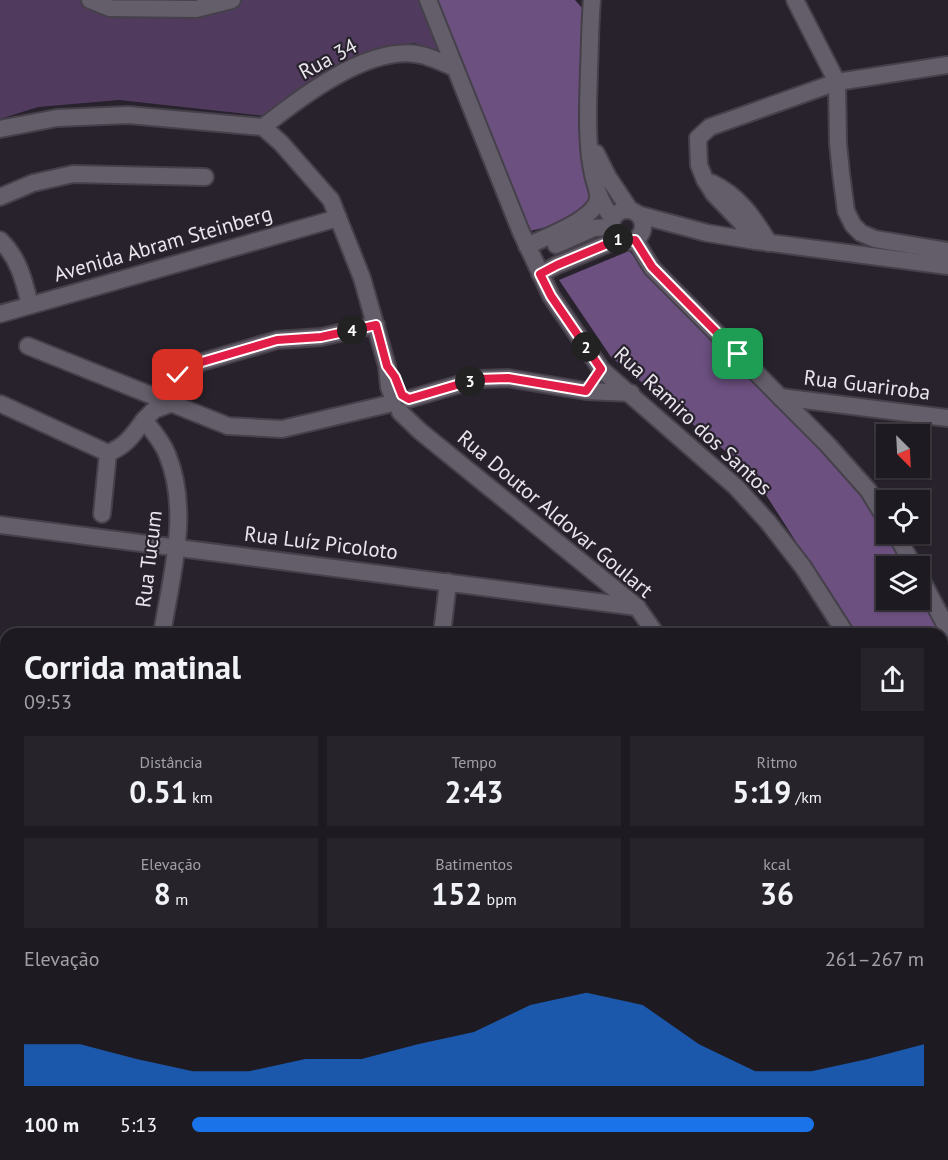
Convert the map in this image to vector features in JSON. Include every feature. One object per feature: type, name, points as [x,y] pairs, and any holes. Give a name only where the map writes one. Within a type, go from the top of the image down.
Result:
[{"type":"street","points":[[90,0],[110,8],[196,9],[232,0]]},
{"type":"street","name":"Rua Ramiro dos Santos","points":[[428,0],[529,251],[551,296],[601,369],[736,487],[768,522],[803,567],[842,628]]},
{"type":"street","points":[[795,0],[837,82],[841,173],[846,211],[853,225],[861,233],[874,239],[948,250]]},
{"type":"street","points":[[529,251],[584,217],[598,199],[587,133],[590,2]]},
{"type":"street","name":"Rua 34","points":[[263,127],[288,107],[342,72],[380,57],[413,54],[435,58],[455,68]]},
{"type":"street","points":[[762,242],[714,194],[705,180],[699,165],[698,138],[710,128],[837,82],[948,65]]},
{"type":"street","points":[[0,129],[57,118],[128,115],[263,127]]},
{"type":"street","name":"Rua Doutor Aldovar Goulart","points":[[263,127],[281,143],[331,200],[362,278],[387,366],[395,377],[401,402],[416,413],[421,432],[637,607],[652,628]]},
{"type":"street","points":[[540,274],[622,230],[643,224],[608,177],[587,133]]},
{"type":"street","points":[[0,197],[33,183],[73,174],[205,177]]},
{"type":"street","points":[[597,185],[607,211],[652,267],[828,445],[868,490],[876,503]]},
{"type":"street","points":[[622,230],[623,210],[707,233]]},
{"type":"street","name":"Avenida Abram Steinberg","points":[[0,314],[338,218]]},
{"type":"street","points":[[529,251],[592,222],[622,230],[707,233],[948,266]]},
{"type":"street","points":[[0,240],[9,248],[21,270],[30,305]]},
{"type":"street","points":[[178,375],[202,362],[277,340],[321,337],[376,325]]},
{"type":"street","points":[[28,346],[190,410],[213,422],[228,426],[282,429],[401,402],[477,379],[508,378],[586,391],[631,393]]},
{"type":"street","points":[[586,391],[601,369]]},
{"type":"street","name":"Rua Guariroba","points":[[780,398],[948,418]]},
{"type":"street","points":[[1,404],[108,453],[121,448],[128,442],[154,410],[170,404]]},
{"type":"street","name":"Rua Tucum","points":[[144,420],[167,454],[177,489],[179,526],[163,628]]},
{"type":"street","points":[[102,514],[108,453]]},
{"type":"street","name":"Rua Luíz Picoloto","points":[[0,525],[637,607]]},
{"type":"street","points":[[443,628],[448,582]]},
{"type":"street","points":[[930,596],[947,628]]},
{"type":"shaded area","points":[[0,0],[82,0],[195,13],[243,0],[420,0],[439,47],[436,53],[415,43],[380,48],[334,69],[265,116],[119,100],[38,107],[0,119]]},
{"type":"shaded area","points":[[435,0],[575,0],[583,9],[578,127],[590,199],[563,223],[530,231]]},
{"type":"shaded area","points":[[629,251],[864,494],[876,514],[876,544],[895,544],[902,556],[876,556],[876,610],[930,609],[940,628],[851,628],[752,473],[611,357],[559,280]]},
{"type":"route","points":[[178,375],[202,362],[277,340],[321,337],[376,325],[387,366],[395,377],[402,395],[409,399],[477,379],[508,378],[586,391],[601,369],[551,296],[540,274],[619,239],[630,242],[635,240],[652,267],[738,354]]}]
